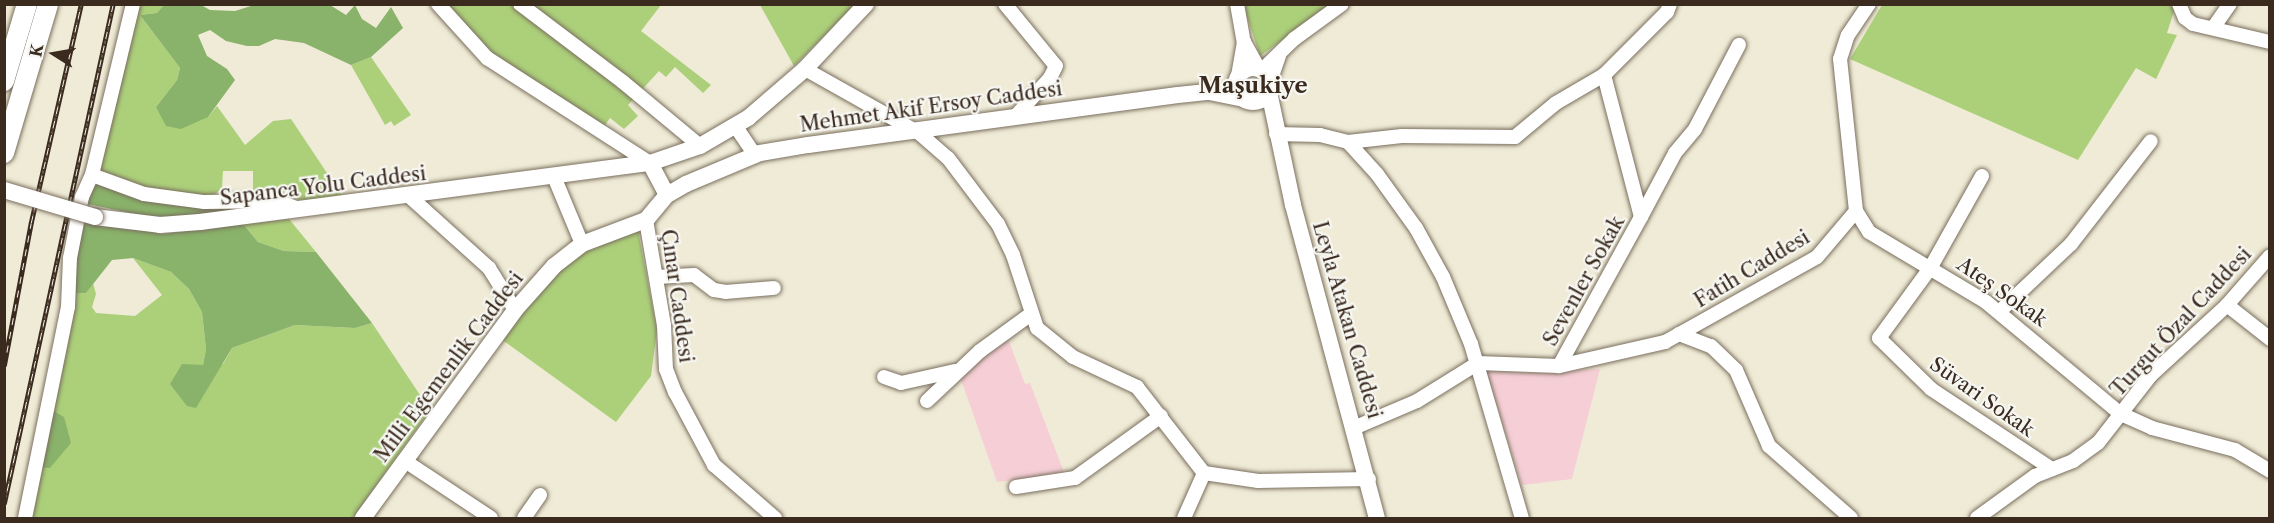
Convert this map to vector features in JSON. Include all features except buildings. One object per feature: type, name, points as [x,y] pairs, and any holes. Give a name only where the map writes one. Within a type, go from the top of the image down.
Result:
[{"type":"highway","points":[[4,81],[27,4]]},
{"type":"highway","points":[[4,153],[48,4]]},
{"type":"main road","name":"Sapanca Yolu Caddesi","points":[[4,190],[95,217],[168,225],[555,178],[650,163],[700,146],[736,127],[805,69],[866,4]]},
{"type":"main road","points":[[1209,92],[1237,79],[1247,69],[1265,78]]},
{"type":"main road","points":[[1248,100],[1265,78]]},
{"type":"main road","points":[[1265,78],[1276,134]]},
{"type":"main road","points":[[1237,79],[1248,100],[1276,134]]},
{"type":"main road","points":[[1209,92],[1248,100]]},
{"type":"main road","name":"Mehmet Akif Ersoy Caddesi","points":[[667,195],[755,155],[808,145],[919,133],[1209,92]]},
{"type":"main road","name":"Leyla Atakan Caddesi","points":[[1276,134],[1356,428],[1377,519]]},
{"type":"main road","points":[[650,163],[667,195]]},
{"type":"main road","name":"Milli Egemenlik Caddesi","points":[[363,519],[515,310],[554,266],[582,244],[646,220],[667,195]]},
{"type":"street","points":[[25,519],[68,307],[72,248],[82,197],[92,175],[133,4]]},
{"type":"street","points":[[438,4],[487,58],[650,163]]},
{"type":"street","points":[[520,4],[623,82],[700,146]]},
{"type":"street","points":[[1005,4],[1056,66],[1050,78],[1014,118]]},
{"type":"street","points":[[1237,4],[1244,42],[1265,78]]},
{"type":"street","points":[[1265,78],[1280,51],[1342,4]]},
{"type":"street","points":[[1276,134],[1320,135],[1348,142],[1401,136],[1515,137],[1556,103],[1604,75],[1667,12],[1670,4]]},
{"type":"street","points":[[1856,211],[1840,59],[1848,35],[1869,4]]},
{"type":"street","points":[[2180,4],[2189,22],[2270,42]]},
{"type":"street","points":[[2213,28],[2230,4]]},
{"type":"street","points":[[1237,79],[1244,42]]},
{"type":"street","points":[[1641,217],[1675,153],[1695,129],[1738,45]]},
{"type":"street","points":[[805,69],[919,133],[964,174],[990,209],[1013,255],[1037,328],[1055,345],[1137,387],[1204,473],[1258,481],[1369,478]]},
{"type":"street","name":"Sevenler Sokak","points":[[1559,366],[1641,217],[1604,75]]},
{"type":"street","points":[[736,127],[755,155]]},
{"type":"street","points":[[1999,312],[2071,244],[2151,141]]},
{"type":"street","points":[[1348,142],[1377,174],[1416,228],[1443,277],[1478,363],[1522,519]]},
{"type":"street","points":[[92,175],[144,194],[204,202],[277,201],[301,210]]},
{"type":"street","points":[[1931,267],[1982,176]]},
{"type":"street","points":[[555,178],[582,244]]},
{"type":"street","points":[[409,196],[489,268],[515,310]]},
{"type":"street","name":"Ateş Sokak","points":[[1856,211],[1869,232],[1931,267],[1999,312],[2121,414],[2152,428],[2235,450],[2270,471]]},
{"type":"street","name":"Fatih Caddesi","points":[[1478,363],[1559,366],[1665,342],[1817,256],[1856,211]]},
{"type":"street","name":"Çınar Caddesi","points":[[646,220],[656,277],[666,369],[688,423],[714,465],[775,519]]},
{"type":"street","name":"Turgut Özal Caddesi","points":[[1977,519],[2035,476],[2052,469],[2098,442],[2151,375],[2227,305],[2270,256]]},
{"type":"street","name":"Süvari Sokak","points":[[1931,267],[1879,338],[1938,394],[2052,469]]},
{"type":"street","points":[[656,277],[694,275],[714,290],[726,292],[774,288]]},
{"type":"street","points":[[2227,305],[2270,339]]},
{"type":"street","points":[[927,400],[957,370],[1031,314]]},
{"type":"street","points":[[1679,334],[1711,346],[1736,370],[1769,446],[1851,519]]},
{"type":"street","points":[[1356,428],[1417,401],[1478,363]]},
{"type":"street","points":[[884,377],[901,383],[957,370]]},
{"type":"street","points":[[1016,487],[1075,478],[1161,416]]},
{"type":"street","points":[[405,461],[491,519]]},
{"type":"street","points":[[1184,519],[1204,473]]},
{"type":"street","points":[[524,519],[540,495]]},
{"type":"shaded area","points":[[1007,336],[1025,384],[1030,383],[1065,475],[997,482],[959,374]]},
{"type":"shaded area","points":[[1600,369],[1572,479],[1522,485],[1486,371],[1531,373]]},
{"type":"green space","points":[[165,4],[201,5],[210,10],[235,11],[254,5],[330,5],[346,15],[355,5],[362,19],[376,28],[391,7],[403,28],[371,57],[351,65],[304,43],[275,39],[259,46],[247,46],[226,41],[210,30],[198,35],[207,56],[227,69],[235,80],[208,117],[181,129],[166,126],[156,107],[177,80],[180,68],[140,15],[157,13]]},
{"type":"green space","points":[[137,5],[165,5],[157,13],[140,15],[180,68],[177,80],[156,107],[208,117],[217,106],[245,145],[273,121],[291,119],[343,197],[298,200],[286,191],[276,198],[253,197],[253,171],[223,171],[222,188],[209,199],[170,195],[97,173]]},
{"type":"green space","points":[[438,5],[661,5],[641,31],[711,85],[703,93],[675,67],[666,77],[659,71],[628,105],[638,116],[624,129],[610,118],[603,128],[519,81]]},
{"type":"green space","points":[[760,5],[855,5],[794,66]]},
{"type":"green space","points":[[1243,5],[1331,5],[1260,56]]},
{"type":"green space","points":[[1882,5],[2176,5],[2167,33],[2177,35],[2156,79],[2136,68],[2078,160],[1850,59]]},
{"type":"green space","points":[[371,57],[411,115],[394,126],[391,121],[385,125],[351,65]]},
{"type":"green space","points":[[92,182],[276,206],[167,217],[140,215],[83,203]]},
{"type":"green space","points":[[81,219],[162,234],[243,224],[258,242],[284,251],[316,252],[372,323],[355,328],[295,325],[232,348],[196,408],[187,406],[170,384],[182,364],[203,365],[206,349],[202,312],[189,289],[171,272],[133,258],[112,260],[86,293],[70,294]]},
{"type":"green space","points":[[289,219],[316,252],[284,251],[258,242],[243,224]]},
{"type":"green space","points":[[638,230],[657,330],[651,376],[616,422],[501,339],[532,298],[577,255]]},
{"type":"green space","points":[[133,258],[171,272],[189,289],[202,312],[206,349],[203,365],[174,373],[223,364],[232,348],[295,325],[355,328],[372,323],[430,410],[353,518],[30,518],[38,467],[71,443],[50,409],[70,294],[86,293],[93,283],[96,294],[92,307],[96,313],[135,316],[162,295]]},
{"type":"green space","points":[[50,409],[64,417],[71,443],[50,468],[38,467]]},
{"type":"railway","points":[[4,366],[31,223],[81,4]]},
{"type":"railway","points":[[4,504],[113,4]]},
{"type":"district","name":"Maşukiye","points":[[1253,86]]}]
